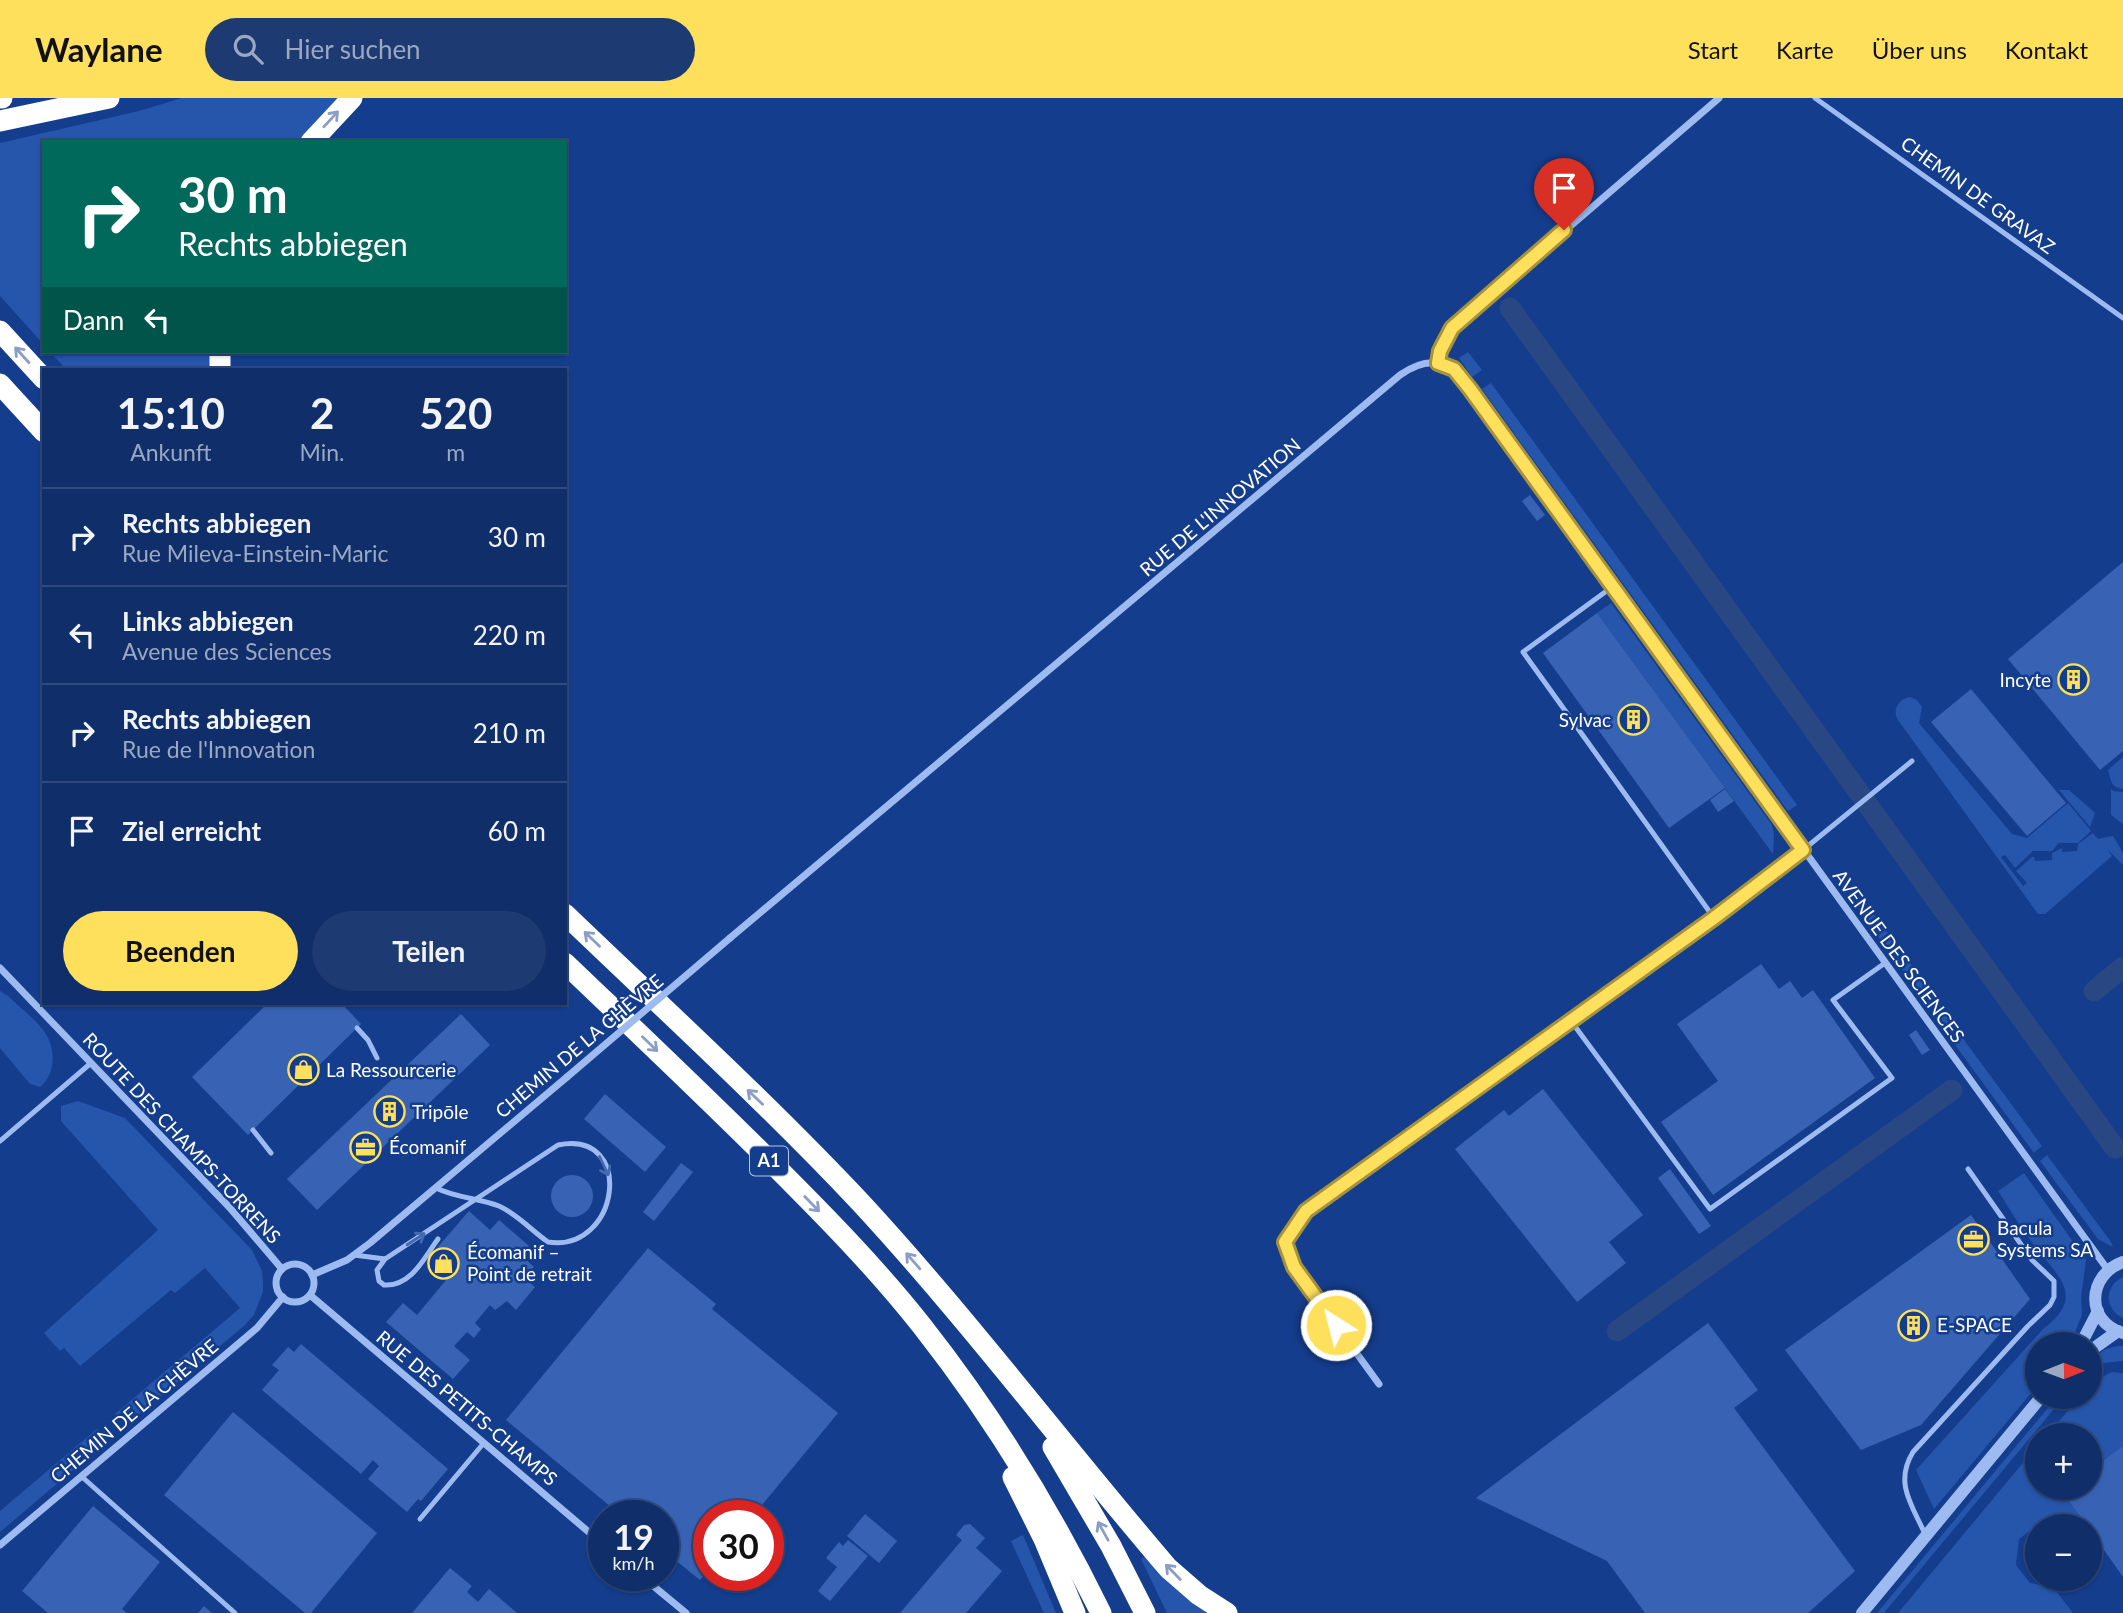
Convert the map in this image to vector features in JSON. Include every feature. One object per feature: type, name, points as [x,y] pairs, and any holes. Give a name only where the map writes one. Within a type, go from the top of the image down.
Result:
[{"type":"highway","points":[[0,121],[109,98]]},
{"type":"highway","points":[[313,140],[352,98]]},
{"type":"highway","points":[[0,331],[42,377]]},
{"type":"highway","points":[[0,384],[42,430]]},
{"type":"highway","name":"A1","points":[[567,916],[823,1164],[957,1314],[1005,1377],[1057,1453],[1111,1546],[1145,1613]]},
{"type":"highway","name":"A1","points":[[567,965],[747,1139],[831,1224],[900,1300],[958,1373],[1032,1484],[1053,1518],[1101,1613]]},
{"type":"highway","points":[[957,1314],[1168,1568],[1199,1595],[1227,1613]]},
{"type":"highway","points":[[958,1373],[1033,1515],[1075,1613]]},
{"type":"street","points":[[1438,363],[1440,351],[1452,328],[1719,98]]},
{"type":"street","name":"AVENUE DES SCIENCES","points":[[1438,363],[1454,369],[1461,376],[2108,1270]]},
{"type":"street","name":"RUE DE L'INNOVATION","points":[[730,938],[1400,375],[1411,367],[1438,363]]},
{"type":"street","points":[[1379,1384],[1294,1267],[1285,1242],[1306,1211],[1714,918],[1803,850]]},
{"type":"street","name":"CHEMIN DE LA CHÈVRE","points":[[313,1275],[354,1255],[730,938]]},
{"type":"street","name":"ROUTE DES CHAMPS-TORRENS","points":[[0,968],[230,1208],[282,1269]]},
{"type":"street","points":[[2102,1343],[2120,1332],[2102,1320],[2095,1300],[2096,1289],[2100,1278],[2108,1270],[2123,1262]]},
{"type":"street","points":[[295,1264],[302,1265],[313,1275],[310,1295],[297,1302],[283,1297],[278,1291],[278,1276],[282,1269],[295,1264]]},
{"type":"street","name":"RUE DES PETITS-CHAMPS","points":[[310,1295],[588,1532]]},
{"type":"street","name":"CHEMIN DE LA CHÈVRE","points":[[0,1545],[257,1328],[283,1297]]},
{"type":"street","points":[[2087,1332],[2098,1311]]},
{"type":"street","points":[[1862,1613],[2031,1409]]},
{"type":"street","points":[[659,1591],[686,1613]]},
{"type":"lane","name":"CHEMIN DE GRAVAZ","points":[[1815,98],[2123,318]]},
{"type":"lane","points":[[1612,586],[1523,652],[1714,918]]},
{"type":"lane","points":[[1803,850],[1912,761]]},
{"type":"lane","points":[[1571,1021],[1710,1209],[1892,1078],[1833,1000],[1885,963]]},
{"type":"lane","points":[[357,1028],[368,1040],[377,1058]]},
{"type":"lane","points":[[0,1141],[91,1063]]},
{"type":"lane","points":[[253,1130],[271,1153]]},
{"type":"lane","points":[[436,1188],[448,1194],[475,1200],[499,1206],[548,1242],[558,1244],[584,1236],[601,1217],[611,1187],[608,1169],[602,1158],[583,1144],[571,1142],[558,1145],[475,1200],[385,1259],[377,1270],[377,1276],[384,1285],[394,1286],[407,1280],[438,1239]]},
{"type":"lane","points":[[1926,1535],[1905,1490],[1903,1480],[1908,1461],[1913,1452],[2050,1305],[2055,1289],[2054,1281],[2032,1260],[1968,1170]]},
{"type":"lane","points":[[354,1255],[385,1259]]},
{"type":"lane","points":[[419,1519],[483,1444]]},
{"type":"lane","points":[[81,1476],[235,1613]]},
{"type":"shaded area","points":[[182,98],[340,98],[301,140],[42,140],[42,343],[0,296],[0,143],[139,111]]},
{"type":"shaded area","points":[[1468,352],[1482,370],[1472,377],[1459,358]]},
{"type":"shaded area","points":[[52,354],[212,354],[212,368],[65,368]]},
{"type":"shaded area","points":[[1491,383],[1797,805],[1788,811],[1482,389]]},
{"type":"shaded area","points":[[1611,603],[1772,825],[1773,854],[1597,613]]},
{"type":"shaded area","points":[[1910,697],[1917,700],[1922,707],[1919,723],[2012,834],[2027,838],[2068,803],[2091,831],[2078,843],[2059,843],[2052,851],[2033,851],[2015,868],[2005,855],[2001,857],[2023,886],[2027,883],[2016,871],[2032,857],[2035,861],[2052,860],[2052,853],[2062,848],[2062,852],[2077,851],[2078,844],[2093,833],[2098,839],[2113,836],[2123,853],[2123,865],[2107,849],[2112,856],[2045,914],[2038,914],[1898,720],[1897,706]]},
{"type":"shaded area","points":[[2123,757],[2123,789],[2114,785],[2108,770]]},
{"type":"shaded area","points":[[2111,788],[2113,791],[2123,792],[2123,824],[2111,815]]},
{"type":"shaded area","points":[[2059,790],[2069,790],[2095,813],[2090,827]]},
{"type":"shaded area","points":[[1857,891],[1937,1000],[1929,1006],[1849,897]]},
{"type":"shaded area","points":[[0,991],[44,1030],[50,1042],[53,1056],[51,1070],[40,1087],[30,1084],[0,1048]]},
{"type":"shaded area","points":[[1942,1010],[2042,1146],[2034,1153],[1934,1016]]},
{"type":"shaded area","points":[[78,1101],[125,1118],[252,1250],[262,1271],[263,1292],[254,1315],[130,1422],[121,1421],[115,1414],[240,1308],[205,1268],[175,1293],[171,1290],[80,1366],[64,1348],[60,1351],[44,1333],[158,1230],[61,1121],[61,1106]]},
{"type":"shaded area","points":[[2047,1155],[2113,1247],[2098,1239],[2040,1161]]},
{"type":"shaded area","points":[[2024,1173],[2086,1260],[2081,1298],[2082,1315],[2075,1332],[2040,1332],[2057,1316],[2064,1305],[2066,1294],[2057,1274],[1998,1191]]},
{"type":"shaded area","points":[[2123,1277],[2123,1318],[2112,1309],[2109,1297],[2112,1286]]},
{"type":"shaded area","points":[[2123,1346],[2123,1361],[2102,1364],[2102,1352]]},
{"type":"shaded area","points":[[2025,1349],[2025,1400],[1934,1509],[1916,1470]]},
{"type":"shaded area","points":[[2112,1372],[2123,1373],[2123,1446],[2102,1461],[2102,1423],[2057,1423],[2070,1409],[2102,1409],[2102,1377]]},
{"type":"shaded area","points":[[2047,1409],[2054,1409],[2042,1423],[2035,1423]]},
{"type":"shaded area","points":[[97,1429],[104,1436],[104,1444],[0,1532],[0,1511]]},
{"type":"shaded area","points":[[2025,1435],[2025,1444],[1884,1613],[1877,1613]]},
{"type":"shaded area","points":[[2025,1460],[2025,1500],[2068,1500],[2078,1514],[2025,1514],[2025,1534],[2019,1539],[2016,1565],[2025,1577],[2025,1591],[2056,1591],[2073,1613],[1898,1613]]},
{"type":"shaded area","points":[[1023,1535],[1056,1613],[1044,1613],[1011,1541]]},
{"type":"shaded area","points":[[1146,1556],[1213,1613],[1167,1613],[1141,1559]]},
{"type":"building","points":[[1530,495],[1545,515],[1537,521],[1522,501]]},
{"type":"building","name":"Incyte","points":[[2123,562],[2123,751],[2100,770],[2008,659]]},
{"type":"building","name":"Sylvac","points":[[1597,613],[1725,788],[1669,828],[1543,653]]},
{"type":"building","points":[[1971,689],[2066,803],[2027,836],[1931,722]]},
{"type":"building","points":[[1725,789],[1734,801],[1718,812],[1710,800]]},
{"type":"building","points":[[1761,964],[1779,989],[1790,981],[1802,998],[1813,990],[1875,1078],[1713,1195],[1661,1122],[1718,1081],[1677,1024]]},
{"type":"building","points":[[266,1005],[343,1005],[361,1024],[248,1135],[192,1077]]},
{"type":"building","name":"Tripōle","points":[[461,1014],[490,1045],[317,1210],[287,1179]]},
{"type":"building","points":[[1916,1030],[1930,1050],[1922,1055],[1909,1035]]},
{"type":"building","points":[[1543,1089],[1643,1215],[1609,1242],[1626,1263],[1577,1302],[1455,1149],[1504,1110],[1509,1116]]},
{"type":"building","points":[[605,1094],[666,1147],[645,1172],[584,1119]]},
{"type":"building","points":[[681,1163],[693,1172],[654,1221],[643,1212]]},
{"type":"building","points":[[1670,1169],[1711,1226],[1699,1234],[1658,1178]]},
{"type":"building","points":[[572,1175],[587,1181],[593,1196],[587,1211],[572,1217],[557,1211],[551,1196],[557,1181]]},
{"type":"building","points":[[469,1211],[490,1230],[499,1220],[529,1246],[521,1255],[534,1267],[524,1278],[535,1287],[516,1310],[507,1301],[495,1310],[490,1305],[475,1323],[481,1329],[474,1338],[467,1332],[454,1346],[470,1360],[453,1379],[386,1322],[403,1303],[417,1315],[451,1274],[430,1256]]},
{"type":"building","name":"E-SPACE","points":[[1971,1215],[2030,1299],[1921,1425],[1861,1450],[1785,1350]]},
{"type":"building","points":[[648,1248],[716,1304],[712,1309],[838,1413],[766,1500],[693,1500],[693,1574],[679,1563],[679,1500],[603,1500],[506,1420]]},
{"type":"building","points":[[1708,1323],[1758,1390],[1734,1408],[1855,1571],[1808,1613],[1645,1613],[1607,1561],[1476,1498]]},
{"type":"building","points":[[301,1344],[448,1469],[421,1501],[418,1499],[407,1512],[368,1479],[379,1466],[373,1460],[361,1474],[262,1390],[279,1370],[272,1365],[288,1347],[294,1352]]},
{"type":"building","points":[[233,1412],[377,1533],[311,1613],[305,1613],[164,1495]]},
{"type":"building","points":[[2123,1446],[2123,1577],[2102,1547],[2102,1514],[2078,1514],[2068,1500],[2102,1500],[2102,1461]]},
{"type":"building","points":[[93,1506],[160,1562],[122,1609],[127,1613],[48,1613],[22,1591]]},
{"type":"building","points":[[865,1514],[897,1541],[879,1563],[847,1536]]},
{"type":"building","points":[[970,1524],[985,1538],[976,1548],[1002,1571],[966,1613],[900,1613],[962,1540],[956,1535],[964,1525]]},
{"type":"building","points":[[848,1540],[868,1556],[830,1601],[818,1591],[837,1567],[826,1558],[839,1542],[843,1546]]},
{"type":"building","points":[[450,1568],[472,1586],[467,1592],[478,1602],[489,1589],[517,1613],[412,1613]]},
{"type":"building","points":[[204,1606],[212,1613],[198,1613]]},
{"type":"waterway","points":[[1510,308],[2115,1148]]},
{"type":"waterway","points":[[2094,991],[2123,967]]},
{"type":"waterway","points":[[1617,1331],[1952,1090]]},
{"type":"place","name":"Incyte","points":[[2074,680]]},
{"type":"place","name":"Sylvac","points":[[1634,720]]},
{"type":"place","name":"La Ressourcerie","points":[[303,1070]]},
{"type":"place","name":"Tripōle","points":[[389,1112]]},
{"type":"place","name":"Écomanif","points":[[366,1147]]},
{"type":"place","name":"Bacula Systems SA","points":[[1974,1239]]},
{"type":"place","name":"Écomanif – Point de retrait","points":[[444,1263]]},
{"type":"place","name":"E-SPACE","points":[[1914,1325]]},
{"type":"route","points":[[1336,1325],[1294,1267],[1285,1242],[1306,1211],[1714,918],[1803,850],[1461,376],[1447,365],[1438,363],[1440,351],[1452,328],[1564,230]]}]
